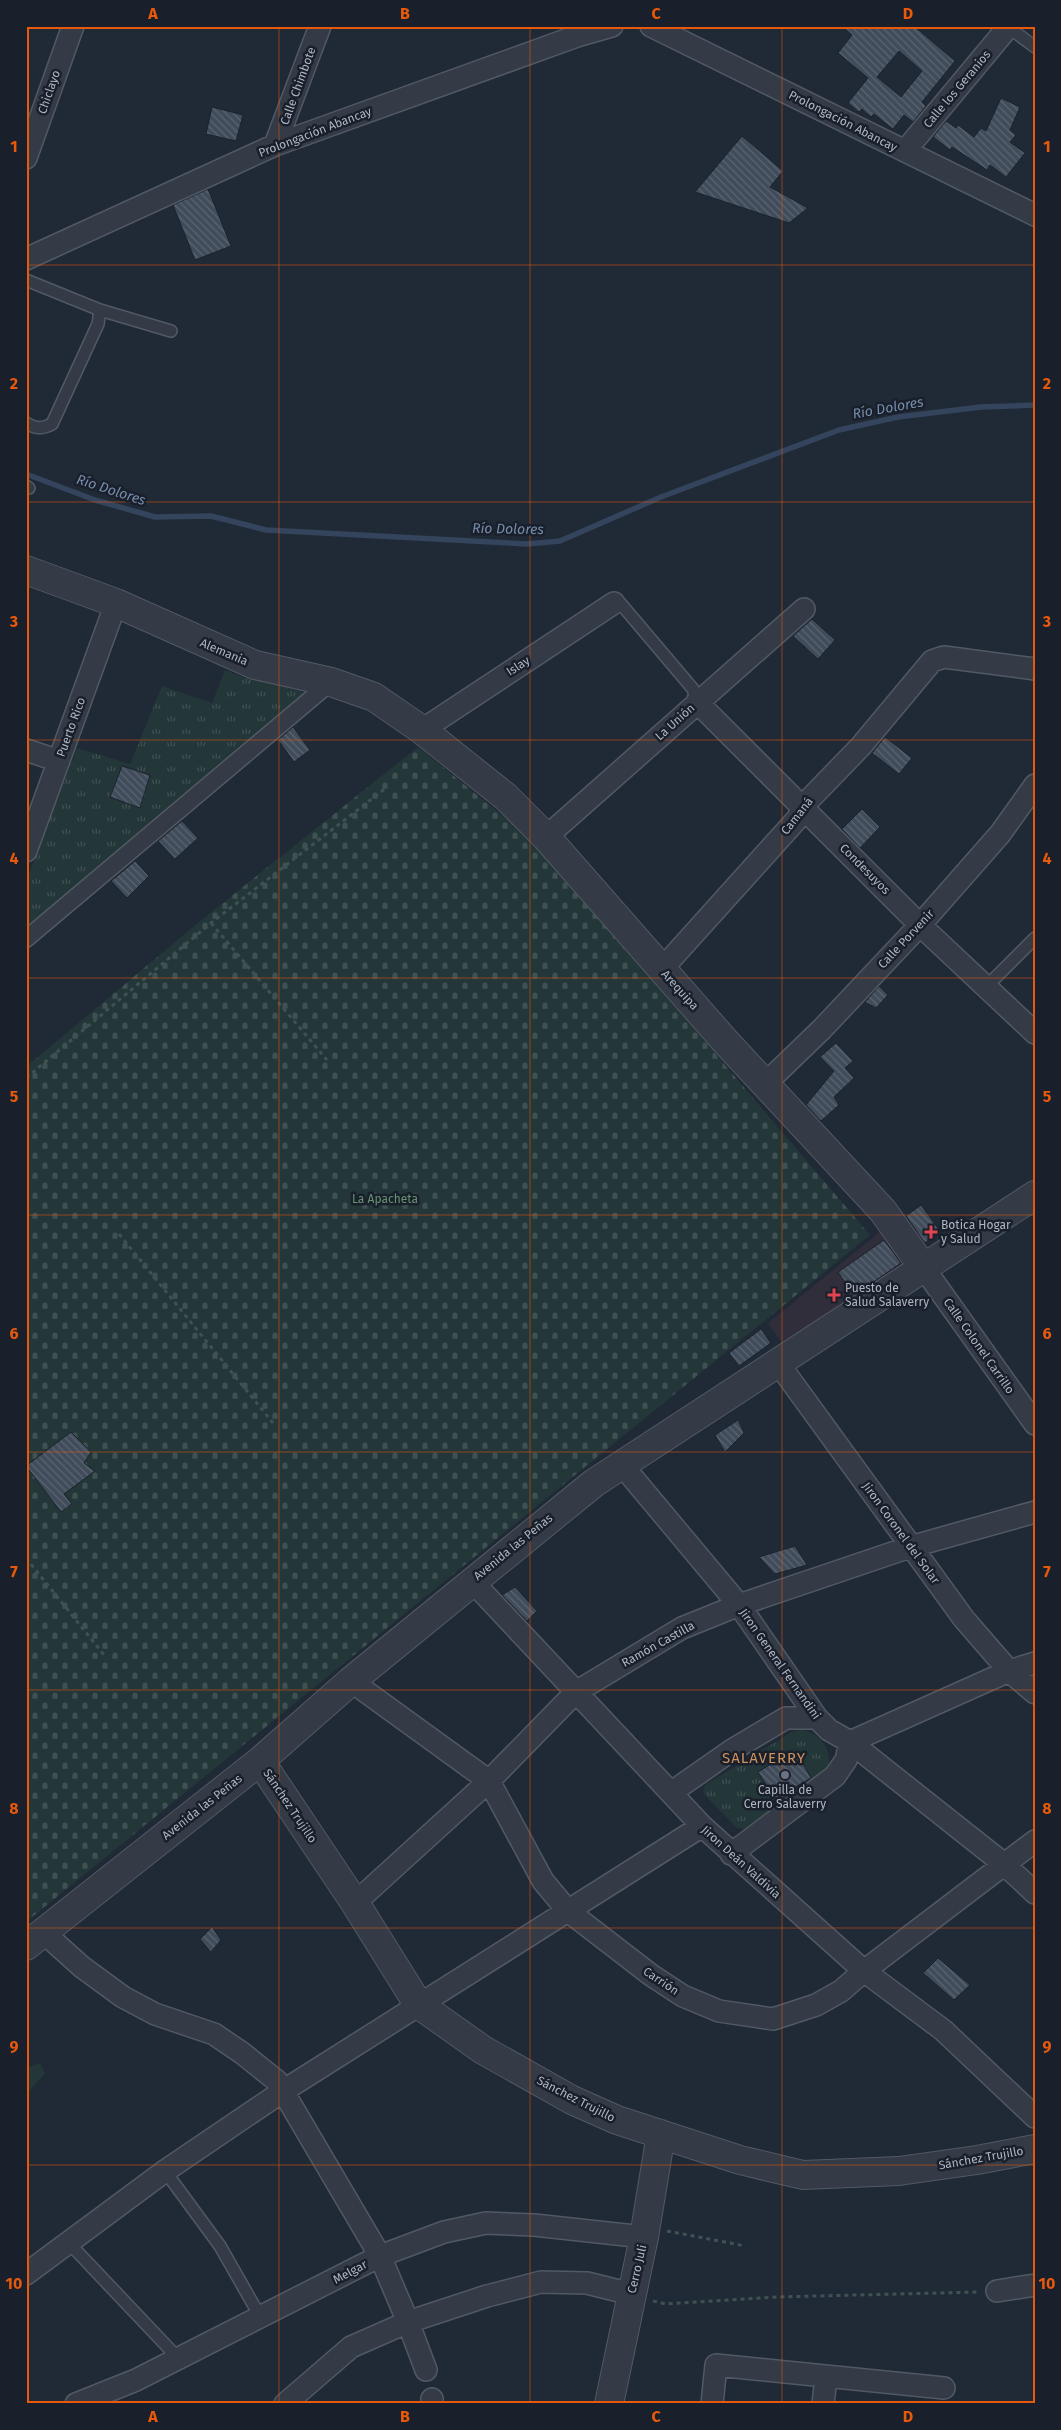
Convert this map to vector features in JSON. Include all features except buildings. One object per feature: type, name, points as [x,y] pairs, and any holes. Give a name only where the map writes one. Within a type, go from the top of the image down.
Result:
[{"type":"street","name":"Chiclayo","points":[[26,158],[73,26]]},
{"type":"street","name":"Calle Chimbote","points":[[275,145],[320,26]]},
{"type":"street","name":"Prolongación Abancay","points":[[26,259],[275,145],[575,31],[612,26]]},
{"type":"street","name":"Prolongación Abancay","points":[[651,26],[1035,216]]},
{"type":"street","name":"Calle los Geranios","points":[[905,151],[1008,26]]},
{"type":"street","name":"Alemania","points":[[26,570],[116,603],[255,664],[331,682],[374,697],[422,730]]},
{"type":"street","name":"Puerto Rico","points":[[26,851],[116,603]]},
{"type":"street","name":"Islay","points":[[422,730],[614,603]]},
{"type":"street","name":"La Unión","points":[[546,837],[804,609]]},
{"type":"street","name":"Camaná","points":[[662,969],[798,818],[803,806],[861,746],[932,661],[944,657],[1035,669]]},
{"type":"street","points":[[26,939],[331,682]]},
{"type":"street","name":"Condesuyos","points":[[697,702],[920,925],[1035,1033]]},
{"type":"street","name":"Arequipa","points":[[422,730],[506,796],[546,837],[765,1084],[883,1211],[923,1267]]},
{"type":"street","points":[[26,750],[58,762]]},
{"type":"street","name":"Calle Porvenir","points":[[765,1084],[822,1029],[920,925],[1000,834],[1035,785]]},
{"type":"street","name":"Avenida las Peñas","points":[[35,1939],[260,1761],[351,1681],[553,1514],[622,1465],[1035,1195]]},
{"type":"street","name":"Calle Colonel Carrillo","points":[[923,1267],[1035,1424]]},
{"type":"street","name":"Jiron Coronel del Solar","points":[[778,1363],[964,1619],[1009,1671],[1035,1693]]},
{"type":"street","name":"Jiron General Fernandini","points":[[622,1465],[738,1605],[817,1718],[829,1730],[850,1742],[1004,1864],[1035,1893]]},
{"type":"street","name":"Ramón Castilla","points":[[355,1903],[489,1781],[576,1692],[682,1628],[738,1605],[910,1547],[1035,1512]]},
{"type":"street","name":"Jiron Deán Valdivia","points":[[472,1581],[702,1826],[731,1854],[864,1971],[943,2030],[1035,2117]]},
{"type":"street","points":[[731,1854],[835,1776],[846,1760],[850,1742],[1009,1671],[1035,1663]]},
{"type":"street","name":"Carrión","points":[[351,1681],[489,1781],[543,1881],[568,1911],[651,1975],[683,1996],[719,2011],[773,2019],[816,2005],[841,1991],[864,1971],[1035,1841]]},
{"type":"street","points":[[672,1792],[732,1750],[786,1718],[817,1718]]},
{"type":"street","name":"Sánchez Trujillo","points":[[260,1761],[355,1903],[418,2004],[483,2050],[572,2100],[617,2120],[740,2160],[803,2175],[899,2171],[1035,2149]]},
{"type":"street","points":[[26,2274],[165,2171],[283,2092],[418,2004],[702,1826]]},
{"type":"street","points":[[35,1939],[82,1967],[123,1997],[155,2014],[214,2034],[242,2053],[277,2081],[380,2256],[426,2370]]},
{"type":"street","name":"Cerro Juli","points":[[609,2404],[645,2232],[661,2134]]},
{"type":"street","name":"Melgar","points":[[76,2404],[136,2380],[380,2256],[444,2232],[486,2222],[645,2232]]},
{"type":"street","points":[[285,2404],[351,2347],[408,2322],[487,2296],[541,2282],[587,2283],[631,2294]]},
{"type":"street","points":[[996,2291],[1035,2285]]},
{"type":"street","points":[[712,2404],[716,2365],[944,2388]]},
{"type":"street","points":[[823,2404],[826,2377]]},
{"type":"lane","points":[[1008,26],[1035,47]]},
{"type":"lane","points":[[26,280],[100,310],[171,331]]},
{"type":"lane","points":[[26,423],[36,428],[44,428],[52,424],[98,324],[100,310]]},
{"type":"lane","points":[[614,603],[621,604],[693,689],[697,702]]},
{"type":"lane","points":[[986,987],[1035,938]]},
{"type":"lane","points":[[165,2171],[220,2246],[261,2318]]},
{"type":"lane","points":[[70,2243],[178,2358]]},
{"type":"path","points":[[26,1078],[211,923],[386,788]]},
{"type":"path","points":[[211,923],[327,1060]]},
{"type":"path","points":[[119,1234],[273,1423]]},
{"type":"path","points":[[26,1558],[104,1655]]},
{"type":"path","points":[[645,2232],[746,2246]]},
{"type":"path","points":[[631,2294],[666,2304],[777,2297],[996,2291]]},
{"type":"shaded area","name":"Puesto de Salud Salaverry","points":[[881,1231],[907,1267],[786,1348],[768,1323]]},
{"type":"green space","points":[[225,670],[240,676],[307,693],[26,933],[26,882],[77,748],[130,764],[162,686],[212,703]]},
{"type":"green space","name":"La Apacheta","points":[[418,747],[508,820],[555,866],[870,1235],[26,1922],[26,1067],[199,922]]},
{"type":"green space","points":[[802,1730],[815,1735],[824,1744],[829,1757],[827,1770],[747,1830],[737,1828],[703,1793],[705,1785],[792,1732]]},
{"type":"green space","points":[[40,2063],[45,2074],[26,2094],[26,2068]]},
{"type":"waterway","name":"Río Dolores","points":[[26,474],[95,500],[155,517],[211,516],[266,530],[527,544],[560,541],[661,497],[839,430],[898,417],[981,407],[1035,405]]},
{"type":"place","name":"Botica Hogar y Salud","points":[[931,1232]]},
{"type":"place","name":"Puesto de Salud Salaverry","points":[[834,1295]]},
{"type":"place","name":"Capilla de Cerro Salaverry","points":[[785,1775]]},
{"type":"district","name":"SALAVERRY","points":[[764,1758]]}]
